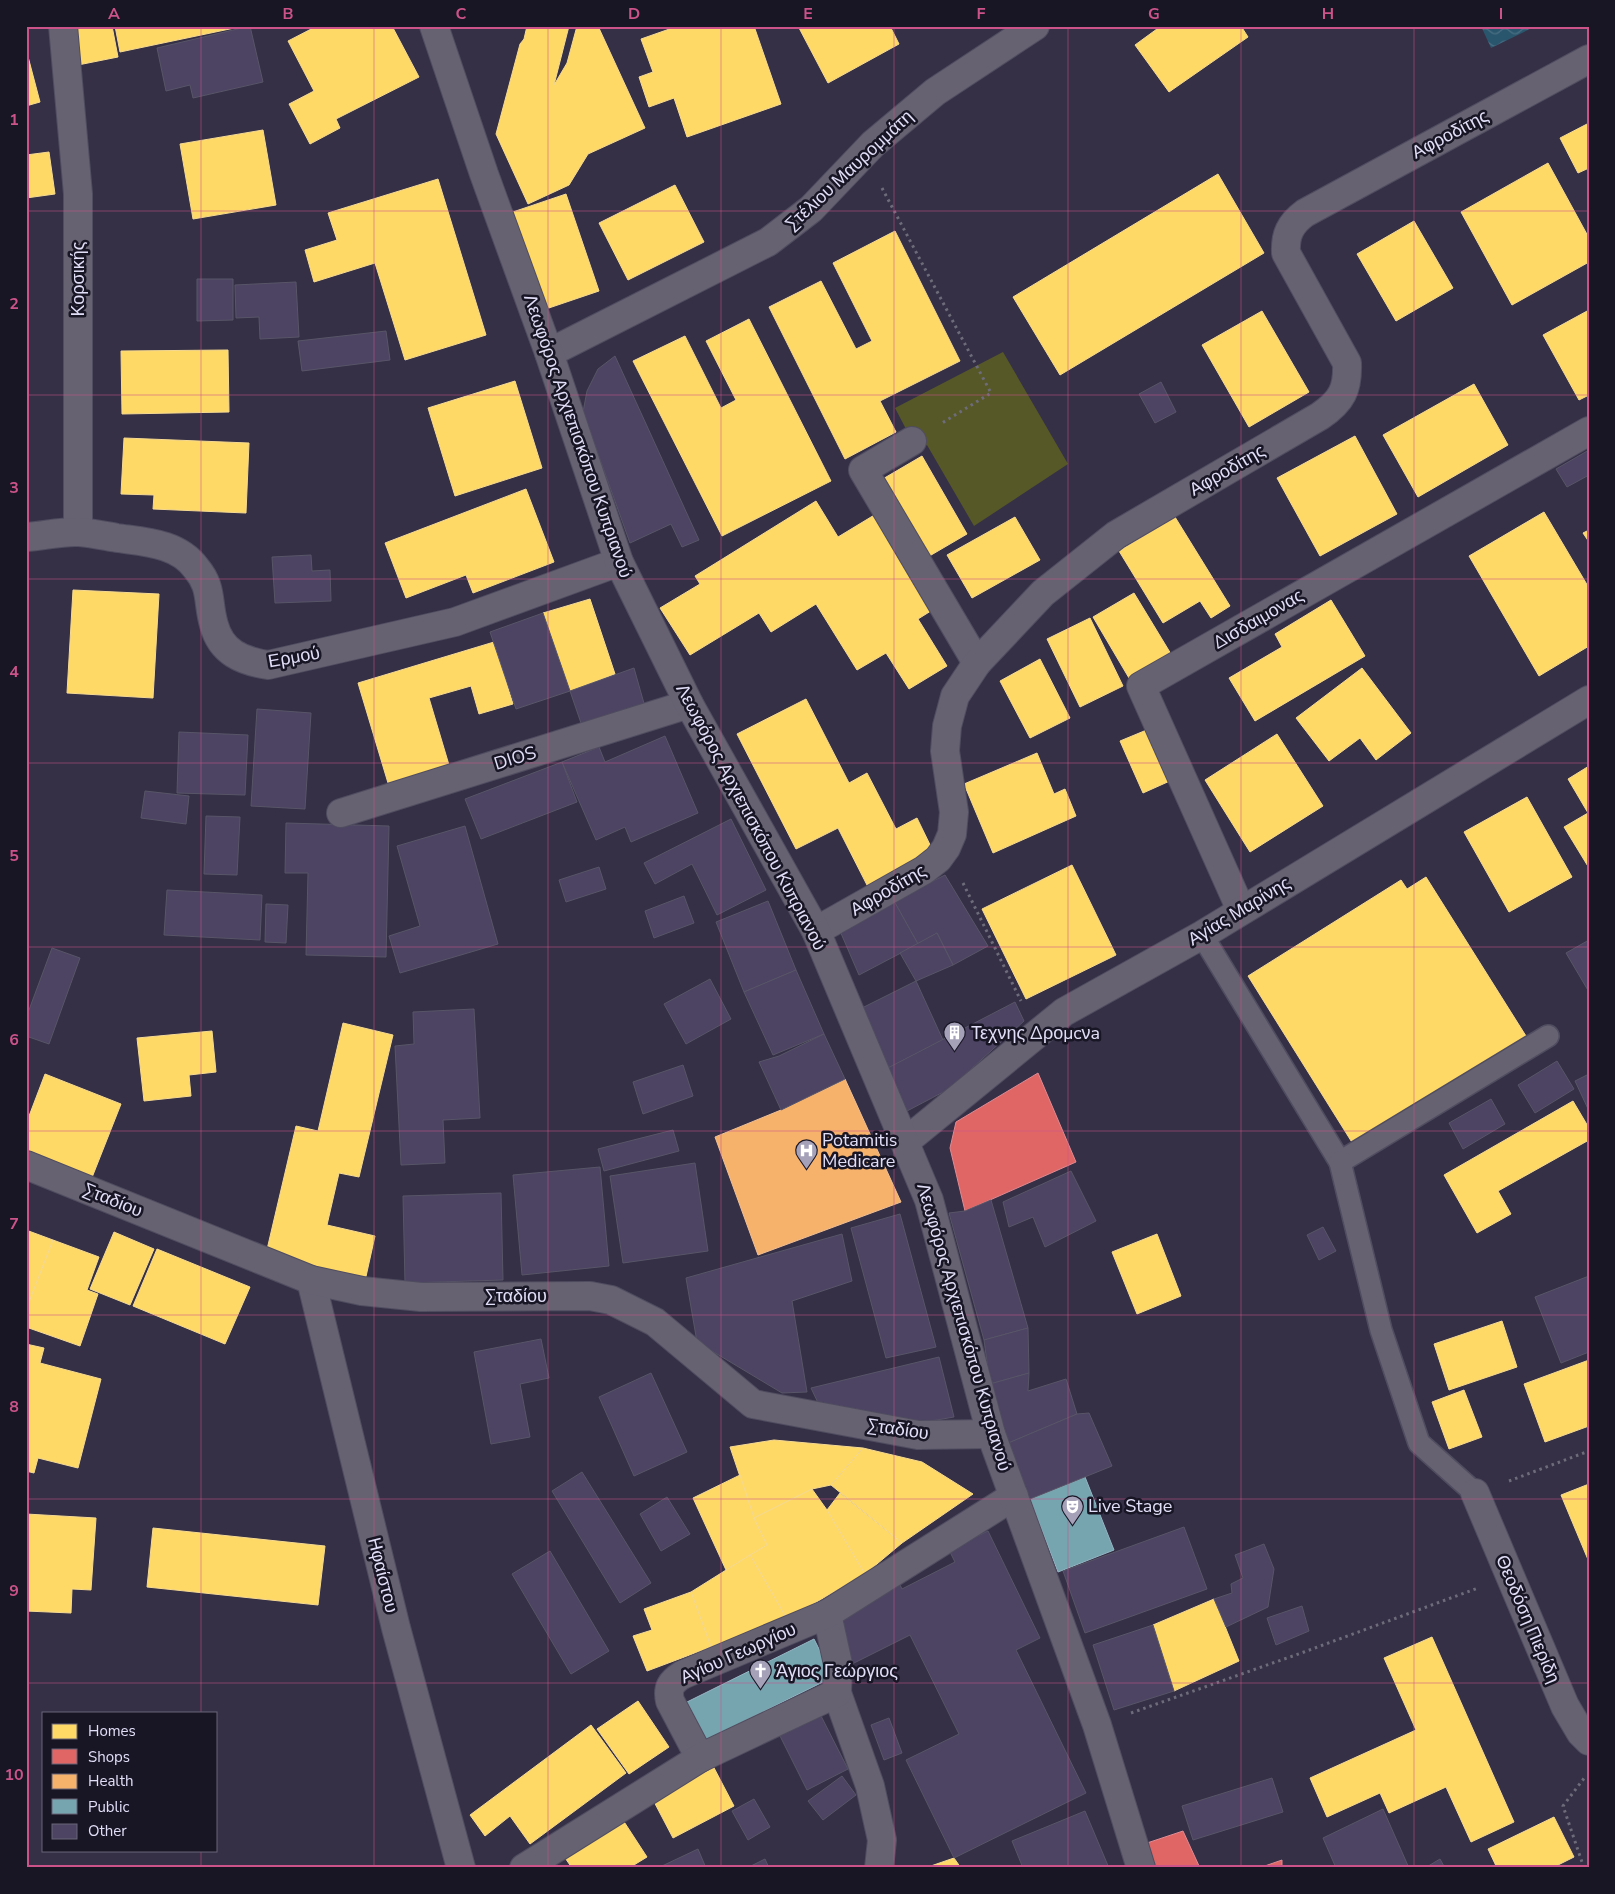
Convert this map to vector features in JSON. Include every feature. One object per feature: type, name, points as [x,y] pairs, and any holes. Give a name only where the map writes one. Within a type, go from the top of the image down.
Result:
[{"type":"street","name":"Κορσικής","points":[[64,26],[78,194],[78,532]]},
{"type":"street","name":"Λεωφόρος Αρχιεπισκόπου Κυπριανού","points":[[434,26],[484,174],[549,353],[619,562],[689,704],[816,931],[929,1200],[991,1434],[1097,1725],[1141,1868]]},
{"type":"street","name":"Στέλιου Μαυρομμάτη","points":[[549,353],[768,242],[811,209],[873,144],[935,92],[1034,26]]},
{"type":"street","name":"Αφροδίτης","points":[[816,931],[924,870],[938,859],[946,848],[954,823],[954,812],[945,751],[947,726],[955,696],[977,663],[1043,592],[1116,535],[1320,416],[1333,407],[1342,394],[1348,379],[1347,363],[1286,253],[1285,241],[1289,230],[1296,220],[1313,208],[1589,59]]},
{"type":"street","name":"Δισδαιμονας","points":[[1241,910],[1141,686],[1589,431]]},
{"type":"street","points":[[912,441],[863,470],[977,663]]},
{"type":"street","name":"Ερμού","points":[[26,538],[78,532],[161,545],[180,553],[196,566],[207,584],[214,625],[220,641],[233,654],[250,662],[268,665],[455,622],[619,562]]},
{"type":"street","name":"Αγίας Μαρίνης","points":[[904,1142],[1064,1012],[1202,935],[1589,700]]},
{"type":"street","name":"DIOS","points":[[341,813],[689,704]]},
{"type":"street","name":"Σταδίου","points":[[26,1165],[311,1280],[362,1291],[421,1297],[590,1296],[611,1300],[655,1322],[753,1404],[918,1435],[991,1434]]},
{"type":"street","name":"Ηφαίστου","points":[[311,1280],[396,1628],[462,1868]]},
{"type":"street","name":"Θεοδόση Πιερίδη","points":[[1475,1493],[1565,1706],[1581,1733],[1589,1741]]},
{"type":"street","name":"Αγίου Γεωργίου","points":[[700,1758],[670,1701],[668,1693],[673,1680],[827,1614],[1014,1496]]},
{"type":"street","points":[[827,1614],[838,1664],[837,1692],[870,1786],[882,1840],[879,1868]]},
{"type":"street","points":[[524,1868],[700,1758],[837,1692]]},
{"type":"lane","points":[[1202,935],[1340,1162],[1380,1330],[1419,1443],[1475,1493]]},
{"type":"lane","points":[[1340,1162],[1548,1036]]},
{"type":"path","points":[[864,154],[992,394],[912,441]]},
{"type":"path","points":[[946,848],[1037,1033]]},
{"type":"path","points":[[1475,1493],[1532,1474],[1589,1451]]},
{"type":"path","points":[[1097,1725],[1304,1652],[1509,1576]]},
{"type":"path","points":[[1584,1868],[1563,1806],[1589,1772]]},
{"type":"green space","points":[[1003,352],[1068,464],[974,526],[927,445],[917,450],[895,408]]},
{"type":"water","points":[[1481,26],[1536,26],[1491,48]]},
{"type":"building: Homes","points":[[70,26],[112,26],[118,57],[78,65]]},
{"type":"building: Homes","points":[[115,26],[244,26],[120,52]]},
{"type":"building: Homes","points":[[317,26],[392,26],[419,77],[336,119],[340,128],[310,144],[289,104],[314,91],[288,41]]},
{"type":"building: Homes","points":[[527,26],[569,26],[554,85],[567,63],[577,26],[598,26],[645,128],[588,154],[569,185],[528,204],[496,134],[520,44],[524,39]]},
{"type":"building: Homes","points":[[678,26],[754,26],[781,104],[687,137],[674,98],[649,107],[639,77],[653,72],[641,39]]},
{"type":"building: Homes","points":[[798,26],[890,26],[899,44],[828,83]]},
{"type":"building: Homes","points":[[1161,26],[1241,26],[1248,37],[1169,92],[1135,45]]},
{"type":"building: Homes","points":[[26,49],[40,102],[26,106]]},
{"type":"building: Homes","points":[[1589,123],[1589,168],[1578,173],[1560,138]]},
{"type":"building: Homes","points":[[263,130],[276,205],[193,219],[180,144]]},
{"type":"building: Homes","points":[[49,152],[55,194],[26,198],[26,155]]},
{"type":"building: Homes","points":[[1548,163],[1589,238],[1589,262],[1512,305],[1461,212]]},
{"type":"building: Homes","points":[[1218,174],[1264,253],[1060,375],[1013,297]]},
{"type":"building: Homes","points":[[438,179],[486,335],[405,360],[375,263],[314,282],[305,250],[337,240],[328,213]]},
{"type":"building: Homes","points":[[675,185],[704,242],[628,280],[599,223]]},
{"type":"building: Homes","points":[[566,194],[599,291],[537,312],[504,215]]},
{"type":"building: Homes","points":[[1414,221],[1453,288],[1396,321],[1357,254]]},
{"type":"building: Homes","points":[[895,231],[960,361],[880,401],[896,432],[845,459],[769,307],[821,281],[856,349],[872,341],[833,263]]},
{"type":"building: Homes","points":[[1589,310],[1589,395],[1579,400],[1543,335]]},
{"type":"building: Homes","points":[[1262,311],[1309,392],[1249,427],[1202,345]]},
{"type":"building: Homes","points":[[749,319],[831,481],[722,536],[633,361],[685,336],[721,408],[736,400],[706,341]]},
{"type":"building: Homes","points":[[228,350],[229,412],[122,414],[121,351]]},
{"type":"building: Homes","points":[[515,381],[542,468],[455,496],[428,408]]},
{"type":"building: Homes","points":[[1474,384],[1508,445],[1418,497],[1383,435]]},
{"type":"building: Homes","points":[[1355,436],[1397,514],[1320,556],[1277,478]]},
{"type":"building: Homes","points":[[124,438],[249,443],[246,513],[153,509],[154,495],[121,494]]},
{"type":"building: Homes","points":[[922,456],[967,534],[926,558],[881,480]]},
{"type":"building: Homes","points":[[526,489],[554,562],[473,593],[466,575],[406,598],[385,543]]},
{"type":"building: Homes","points":[[816,501],[838,537],[876,514],[934,609],[918,619],[947,666],[909,689],[886,653],[857,670],[816,604],[771,632],[759,613],[690,655],[660,608],[700,584],[695,576]]},
{"type":"building: Homes","points":[[1544,512],[1589,588],[1589,646],[1539,676],[1469,556]]},
{"type":"building: Homes","points":[[1015,517],[1040,560],[972,598],[947,555]]},
{"type":"building: Homes","points":[[1175,517],[1230,606],[1211,618],[1200,601],[1163,623],[1119,551]]},
{"type":"building: Homes","points":[[1589,530],[1589,542],[1583,533]]},
{"type":"building: Homes","points":[[73,590],[159,594],[153,698],[67,693]]},
{"type":"building: Homes","points":[[1134,593],[1171,654],[1129,678],[1093,617]]},
{"type":"building: Homes","points":[[590,599],[615,674],[570,691],[543,613]]},
{"type":"building: Homes","points":[[1331,600],[1365,656],[1255,721],[1229,678],[1282,647],[1275,634]]},
{"type":"building: Homes","points":[[1090,618],[1123,686],[1080,707],[1047,639]]},
{"type":"building: Homes","points":[[494,642],[513,704],[479,714],[471,686],[429,698],[449,765],[388,783],[358,683]]},
{"type":"building: Homes","points":[[1040,659],[1070,718],[1030,738],[1000,681]]},
{"type":"building: Homes","points":[[1362,668],[1411,733],[1376,760],[1360,738],[1329,761],[1296,718]]},
{"type":"building: Homes","points":[[806,699],[849,783],[867,773],[896,829],[917,818],[935,855],[869,889],[838,828],[796,849],[737,734]]},
{"type":"building: Homes","points":[[1149,729],[1172,780],[1143,793],[1120,741]]},
{"type":"building: Homes","points":[[1277,734],[1323,806],[1250,852],[1205,780]]},
{"type":"building: Homes","points":[[1037,753],[1054,794],[1065,789],[1076,816],[993,853],[964,784]]},
{"type":"building: Homes","points":[[1589,766],[1589,868],[1564,827],[1588,813],[1568,779]]},
{"type":"building: Homes","points":[[1527,797],[1572,877],[1509,912],[1464,832]]},
{"type":"building: Homes","points":[[1072,865],[1116,955],[1026,999],[982,909]]},
{"type":"building: Homes","points":[[1426,877],[1526,1036],[1353,1144],[1248,976],[1401,880],[1407,889]]},
{"type":"building: Homes","points":[[343,1023],[393,1035],[359,1177],[339,1173],[327,1225],[375,1236],[365,1281],[265,1258],[296,1126],[318,1131]]},
{"type":"building: Homes","points":[[212,1031],[216,1072],[189,1075],[191,1096],[144,1101],[137,1038]]},
{"type":"building: Homes","points":[[45,1074],[121,1104],[91,1180],[26,1155],[26,1124]]},
{"type":"building: Homes","points":[[1573,1101],[1589,1128],[1589,1140],[1498,1191],[1511,1214],[1477,1233],[1444,1175]]},
{"type":"building: Homes","points":[[26,1230],[53,1240],[26,1310]]},
{"type":"building: Homes","points":[[114,1232],[154,1249],[130,1305],[90,1289]]},
{"type":"building: Homes","points":[[1157,1234],[1181,1296],[1137,1314],[1112,1252]]},
{"type":"building: Homes","points":[[53,1240],[99,1257],[87,1290],[98,1294],[80,1346],[26,1327],[26,1310]]},
{"type":"building: Homes","points":[[157,1249],[250,1287],[225,1344],[133,1306]]},
{"type":"building: Homes","points":[[1502,1321],[1517,1367],[1449,1390],[1434,1344]]},
{"type":"building: Homes","points":[[26,1344],[44,1348],[40,1363],[101,1379],[78,1468],[38,1458],[34,1473],[26,1471]]},
{"type":"building: Homes","points":[[1589,1360],[1589,1426],[1545,1442],[1524,1384]]},
{"type":"building: Homes","points":[[1464,1390],[1482,1437],[1449,1449],[1432,1402]]},
{"type":"building: Homes","points":[[774,1440],[863,1448],[831,1485],[812,1489],[754,1518],[730,1447]]},
{"type":"building: Homes","points":[[863,1448],[922,1462],[973,1494],[902,1543],[831,1485]]},
{"type":"building: Homes","points":[[740,1475],[754,1518],[767,1545],[726,1570],[693,1498]]},
{"type":"building: Homes","points":[[1589,1484],[1589,1562],[1561,1495]]},
{"type":"building: Homes","points":[[812,1489],[827,1510],[865,1574],[787,1619],[750,1555],[767,1545],[754,1518]]},
{"type":"building: Homes","points":[[840,1493],[902,1543],[865,1574],[827,1510]]},
{"type":"building: Homes","points":[[26,1514],[96,1518],[91,1590],[72,1589],[71,1613],[26,1611]]},
{"type":"building: Homes","points":[[153,1528],[325,1546],[318,1605],[147,1587]]},
{"type":"building: Homes","points":[[750,1555],[787,1619],[711,1647],[691,1592]]},
{"type":"building: Homes","points":[[691,1592],[711,1647],[647,1671],[633,1636],[652,1630],[644,1609]]},
{"type":"building: Homes","points":[[1214,1599],[1239,1661],[1174,1691],[1153,1625]]},
{"type":"building: Homes","points":[[1432,1637],[1514,1822],[1471,1842],[1446,1787],[1389,1813],[1380,1793],[1327,1817],[1310,1778],[1416,1730],[1384,1658]]},
{"type":"building: Homes","points":[[638,1701],[669,1747],[629,1774],[597,1729]]},
{"type":"building: Homes","points":[[591,1725],[626,1773],[530,1844],[510,1816],[485,1836],[470,1815]]},
{"type":"building: Homes","points":[[712,1764],[734,1806],[673,1838],[651,1796]]},
{"type":"building: Homes","points":[[619,1814],[647,1857],[629,1868],[572,1868],[561,1852]]},
{"type":"building: Homes","points":[[1554,1817],[1574,1857],[1552,1868],[1497,1868],[1488,1849]]},
{"type":"building: Homes","points":[[954,1858],[961,1868],[925,1868]]},
{"type":"building: Shops","points":[[1038,1073],[1076,1162],[965,1211],[950,1148],[956,1122]]},
{"type":"building: Shops","points":[[1183,1831],[1200,1868],[1154,1868],[1144,1844]]},
{"type":"building: Shops","points":[[1282,1860],[1282,1868],[1259,1868]]},
{"type":"building: Health","name":"Potamitis Medicare","points":[[845,1079],[901,1202],[758,1255],[715,1137],[781,1110]]},
{"type":"building: Public","name":"Live Stage","points":[[1085,1477],[1114,1550],[1058,1572],[1030,1499]]},
{"type":"building: Public","name":"Άγιος Γεώργιος","points":[[814,1639],[833,1677],[706,1740],[687,1702]]},
{"type":"building: Other","points":[[250,26],[263,82],[193,98],[190,85],[166,91],[157,48]]},
{"type":"building: Other","points":[[197,279],[233,279],[233,320],[197,321]]},
{"type":"building: Other","points":[[296,282],[299,337],[260,339],[259,317],[236,318],[235,285]]},
{"type":"building: Other","points":[[386,331],[390,360],[302,371],[298,341]]},
{"type":"building: Other","points":[[615,356],[699,540],[682,547],[671,524],[630,543],[583,412],[587,391],[598,369]]},
{"type":"building: Other","points":[[1161,382],[1176,412],[1155,423],[1139,394]]},
{"type":"building: Other","points":[[1589,450],[1589,475],[1567,487],[1556,469]]},
{"type":"building: Other","points":[[311,555],[312,571],[330,570],[331,601],[275,603],[272,557]]},
{"type":"building: Other","points":[[543,613],[570,691],[516,709],[490,632]]},
{"type":"building: Other","points":[[634,668],[645,707],[582,726],[570,691]]},
{"type":"building: Other","points":[[257,709],[311,713],[305,809],[251,806]]},
{"type":"building: Other","points":[[179,732],[248,735],[245,795],[177,793]]},
{"type":"building: Other","points":[[665,736],[698,813],[631,842],[625,827],[596,840],[562,762],[599,747],[605,762]]},
{"type":"building: Other","points":[[562,762],[577,802],[481,839],[465,799]]},
{"type":"building: Other","points":[[145,791],[189,796],[186,824],[141,818]]},
{"type":"building: Other","points":[[206,816],[240,817],[237,875],[204,874]]},
{"type":"building: Other","points":[[731,819],[766,890],[717,915],[692,864],[655,884],[644,863]]},
{"type":"building: Other","points":[[286,823],[389,826],[386,957],[306,955],[308,873],[285,873]]},
{"type":"building: Other","points":[[465,826],[498,944],[400,973],[389,936],[420,926],[397,846]]},
{"type":"building: Other","points":[[599,867],[606,889],[566,902],[559,880]]},
{"type":"building: Other","points":[[945,875],[988,946],[953,965],[937,933],[918,944],[894,901]]},
{"type":"building: Other","points":[[167,890],[262,895],[260,940],[164,935]]},
{"type":"building: Other","points":[[684,896],[694,923],[654,938],[645,911]]},
{"type":"building: Other","points":[[768,901],[796,970],[744,992],[716,922]]},
{"type":"building: Other","points":[[894,901],[918,944],[859,975],[840,931]]},
{"type":"building: Other","points":[[266,904],[288,905],[286,943],[265,942]]},
{"type":"building: Other","points":[[937,933],[953,965],[916,981],[900,953]]},
{"type":"building: Other","points":[[1589,940],[1589,992],[1566,953]]},
{"type":"building: Other","points":[[52,948],[80,958],[49,1044],[26,1036],[26,1018]]},
{"type":"building: Other","points":[[796,970],[824,1034],[773,1055],[744,992]]},
{"type":"building: Other","points":[[710,979],[731,1019],[686,1044],[664,1004]]},
{"type":"building: Other","points":[[916,981],[943,1040],[886,1069],[862,1008]]},
{"type":"building: Other","name":"Τεχνης Δρομcνa","points":[[1015,1002],[1024,1021],[949,1089],[907,1111],[886,1069]]},
{"type":"building: Other","points":[[474,1009],[480,1118],[443,1120],[445,1163],[401,1165],[395,1046],[414,1044],[413,1012]]},
{"type":"building: Other","points":[[824,1034],[845,1079],[781,1110],[759,1062],[779,1056]]},
{"type":"building: Other","points":[[1557,1061],[1574,1089],[1535,1113],[1518,1085]]},
{"type":"building: Other","points":[[683,1065],[693,1096],[643,1114],[633,1082]]},
{"type":"building: Other","points":[[1589,1074],[1589,1111],[1575,1081]]},
{"type":"building: Other","points":[[1491,1099],[1505,1124],[1463,1149],[1449,1123]]},
{"type":"building: Other","points":[[673,1130],[679,1151],[604,1171],[598,1149]]},
{"type":"building: Other","points":[[695,1163],[708,1251],[623,1263],[610,1176]]},
{"type":"building: Other","points":[[600,1167],[609,1266],[522,1275],[513,1175]]},
{"type":"building: Other","points":[[1071,1171],[1096,1221],[1045,1247],[1033,1217],[1009,1227],[1003,1202]]},
{"type":"building: Other","points":[[501,1193],[503,1280],[405,1283],[403,1196]]},
{"type":"building: Other","points":[[991,1200],[1028,1328],[984,1340],[949,1213],[965,1211]]},
{"type":"building: Other","points":[[900,1214],[936,1347],[886,1358],[851,1228]]},
{"type":"building: Other","points":[[1323,1227],[1336,1251],[1319,1260],[1307,1235]]},
{"type":"building: Other","points":[[842,1234],[852,1281],[792,1301],[807,1392],[782,1393],[697,1342],[686,1278]]},
{"type":"building: Other","points":[[1589,1276],[1589,1352],[1561,1363],[1535,1297]]},
{"type":"building: Other","points":[[1028,1328],[1029,1373],[990,1384],[984,1340]]},
{"type":"building: Other","points":[[541,1339],[549,1378],[520,1384],[530,1437],[491,1444],[474,1352]]},
{"type":"building: Other","points":[[939,1357],[954,1417],[920,1423],[820,1407],[811,1388]]},
{"type":"building: Other","points":[[651,1373],[687,1452],[634,1476],[599,1397]]},
{"type":"building: Other","points":[[1029,1373],[1028,1391],[1066,1379],[1077,1414],[1006,1444],[990,1384]]},
{"type":"building: Other","points":[[1089,1413],[1112,1466],[1030,1499],[1006,1444],[1077,1414]]},
{"type":"building: Other","points":[[582,1472],[651,1583],[620,1603],[552,1491]]},
{"type":"building: Other","points":[[667,1497],[690,1534],[661,1551],[640,1514]]},
{"type":"building: Other","points":[[1184,1527],[1207,1589],[1085,1633],[1063,1571]]},
{"type":"building: Other","points":[[988,1531],[1040,1638],[1016,1650],[1086,1793],[954,1858],[906,1760],[959,1734],[910,1635],[852,1664],[828,1616],[898,1581],[902,1589],[955,1562],[949,1550]]},
{"type":"building: Other","points":[[1264,1544],[1274,1569],[1268,1607],[1226,1627],[1214,1599],[1232,1593],[1231,1584],[1243,1578],[1235,1555]]},
{"type":"building: Other","points":[[550,1551],[609,1651],[571,1674],[512,1574]]},
{"type":"building: Other","points":[[1302,1606],[1309,1631],[1276,1645],[1267,1618]]},
{"type":"building: Other","points":[[1153,1625],[1174,1691],[1114,1710],[1093,1645]]},
{"type":"building: Other","points":[[818,1710],[848,1769],[807,1790],[777,1730]]},
{"type":"building: Other","points":[[889,1718],[902,1753],[884,1760],[871,1725]]},
{"type":"building: Other","points":[[842,1776],[856,1795],[823,1820],[808,1801]]},
{"type":"building: Other","points":[[1272,1778],[1283,1812],[1193,1840],[1182,1806]]},
{"type":"building: Other","points":[[754,1799],[770,1827],[748,1840],[732,1811]]},
{"type":"building: Other","points":[[1383,1809],[1409,1868],[1336,1868],[1323,1838]]},
{"type":"building: Other","points":[[1085,1811],[1109,1868],[1023,1868],[1012,1841]]},
{"type":"building: Other","points":[[698,1849],[706,1868],[663,1868],[662,1866]]},
{"type":"building: Other","points":[[765,1859],[769,1868],[747,1868]]},
{"type":"building: Other","points":[[1440,1859],[1445,1868],[1425,1868]]},
{"type":"place","name":"Τεχνης Δρομcνa","points":[[955,1052]]},
{"type":"place","name":"Potamitis Medicare","points":[[806,1169]]},
{"type":"place","name":"Live Stage","points":[[1072,1525]]},
{"type":"place","name":"Άγιος Γεώργιος","points":[[760,1690]]}]
